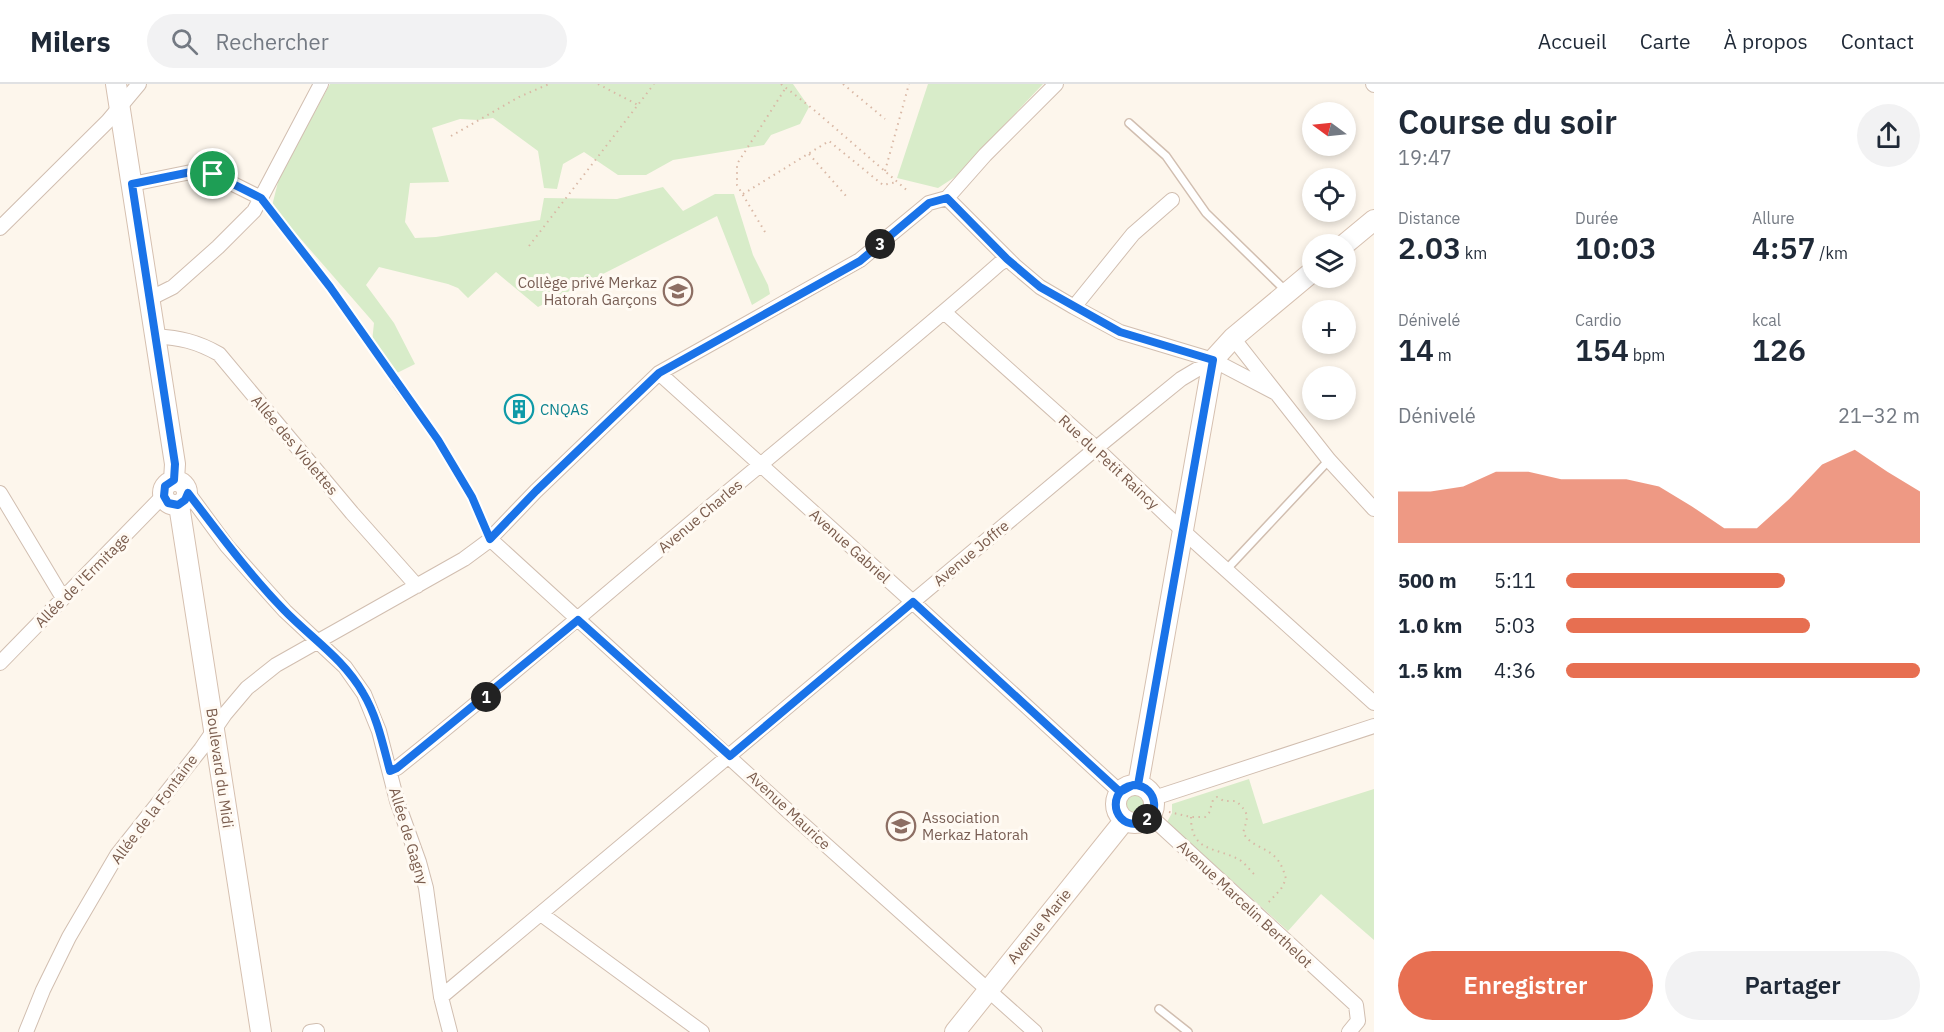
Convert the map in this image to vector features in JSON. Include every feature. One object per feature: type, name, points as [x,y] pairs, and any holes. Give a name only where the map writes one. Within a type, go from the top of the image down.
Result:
[{"type":"street","name":"Boulevard du Midi","points":[[116,84],[175,464],[176,494],[261,1032]]},
{"type":"street","points":[[0,228],[120,107],[139,84]]},
{"type":"street","points":[[149,299],[173,287],[254,211],[321,84]]},
{"type":"street","points":[[1056,84],[985,154],[947,198],[1007,259],[1040,287],[1120,332],[1213,360],[1276,393]]},
{"type":"street","points":[[132,184],[191,172],[213,174],[261,198]]},
{"type":"street","name":"Allée de la Fontaine","points":[[26,1032],[43,990],[69,937],[117,855],[247,688],[276,665],[464,559],[490,539],[536,491],[659,373],[860,261],[929,203],[947,198]]},
{"type":"street","points":[[1074,307],[1133,234],[1172,200]]},
{"type":"street","points":[[1356,235],[1374,220]]},
{"type":"street","name":"Avenue Charles","points":[[390,771],[397,768],[492,692],[759,465],[1007,259]]},
{"type":"street","points":[[1129,788],[1183,531],[1213,360],[1233,338],[1302,280]]},
{"type":"street","name":"Rue du Petit Raincy","points":[[944,312],[1374,703]]},
{"type":"street","name":"Allée des Violettes","points":[[155,336],[201,343],[219,354],[352,513],[417,586]]},
{"type":"street","points":[[1233,338],[1329,460],[1374,509]]},
{"type":"street","name":"Avenue Joffre","points":[[441,997],[1096,448],[1181,379],[1213,360]]},
{"type":"street","name":"Avenue Gabriel","points":[[659,373],[1041,718],[1129,788]]},
{"type":"street","points":[[0,493],[63,598]]},
{"type":"street","name":"Allée de l'Ermitage","points":[[0,663],[63,598],[176,494]]},
{"type":"street","name":"Allée de Gagny","points":[[176,494],[318,643],[345,667],[364,694],[379,731],[398,801],[426,888],[441,997],[450,1032]]},
{"type":"street","name":"Avenue Maurice","points":[[490,539],[788,811],[1035,1032]]},
{"type":"street","points":[[1158,809],[1148,789],[1129,788],[1116,797],[1116,810],[1124,821],[1141,823],[1158,809],[1374,726]]},
{"type":"street","name":"Avenue Marcelin Berthelot","points":[[1158,809],[1356,1005],[1358,1021],[1349,1032]]},
{"type":"street","name":"Avenue Marie","points":[[955,1032],[1124,821]]},
{"type":"street","points":[[541,914],[702,1032]]},
{"type":"lane","points":[[1129,123],[1166,156],[1206,213],[1288,292]]},
{"type":"lane","points":[[398,384],[438,440],[472,497],[490,539]]},
{"type":"lane","points":[[1227,570],[1329,460]]},
{"type":"lane","points":[[1159,1009],[1188,1032]]},
{"type":"path","points":[[451,136],[519,97],[549,84]]},
{"type":"path","points":[[598,84],[638,105]]},
{"type":"path","points":[[530,246],[654,84]]},
{"type":"path","points":[[781,84],[909,192]]},
{"type":"path","points":[[843,84],[885,119]]},
{"type":"path","points":[[902,84],[906,88]]},
{"type":"path","points":[[885,171],[906,88],[909,84]]},
{"type":"path","points":[[765,232],[737,185],[737,164],[786,88]]},
{"type":"path","points":[[742,194],[829,141],[883,185],[897,182]]},
{"type":"path","points":[[809,154],[846,196]]},
{"type":"path","points":[[261,198],[330,287],[398,384]]},
{"type":"path","points":[[1158,809],[1191,817],[1205,817],[1209,813],[1213,800],[1217,797],[1224,801],[1236,801],[1246,810],[1247,817],[1243,833],[1246,838],[1273,853],[1283,867],[1286,879],[1281,889],[1264,907]]},
{"type":"path","points":[[1191,817],[1193,835],[1201,844],[1209,850],[1235,857],[1257,877]]},
{"type":"green space","points":[[330,84],[793,84],[809,107],[800,124],[771,135],[764,145],[673,160],[646,175],[618,175],[584,152],[563,164],[557,189],[544,188],[538,151],[493,118],[460,119],[432,128],[449,182],[410,183],[405,222],[415,238],[436,237],[540,220],[544,198],[617,199],[663,187],[683,211],[715,194],[734,194],[753,255],[770,294],[752,305],[717,216],[538,307],[496,272],[468,298],[458,288],[448,284],[379,267],[366,285],[394,323],[415,364],[397,373],[372,342],[374,323],[272,206],[279,178]]},
{"type":"green space","points":[[928,84],[1043,84],[955,177],[938,188],[897,178]]},
{"type":"green space","points":[[1249,779],[1263,824],[1374,789],[1374,940],[1321,894],[1288,931],[1167,822],[1172,813],[1172,804]]},
{"type":"green space","points":[[1131,794],[1139,794],[1145,800],[1145,808],[1139,814],[1131,814],[1125,808],[1125,800]]},
{"type":"place","name":"Collège privé Merkaz Hatorah Garçons","points":[[678,291]]},
{"type":"place","name":"CNQAS","points":[[519,409]]},
{"type":"place","name":"Association Merkaz Hatorah","points":[[901,826]]},
{"type":"route","points":[[213,174],[191,172],[132,184],[175,464],[174,480],[167,483],[164,489],[165,500],[178,505],[185,500],[188,493],[227,546],[285,611],[345,667],[364,694],[379,731],[390,771],[397,768],[492,692],[578,620],[730,756],[740,745],[913,602],[1120,792],[1133,785],[1148,789],[1154,798],[1154,811],[1141,823],[1129,823],[1119,816],[1115,804],[1116,797],[1120,792],[1124,788],[1128,786],[1133,785],[1138,785],[1213,360],[1120,332],[1040,287],[1007,259],[947,198],[929,203],[860,261],[659,373],[536,491],[490,539],[472,497],[438,440],[330,287],[261,198],[213,174]]}]
